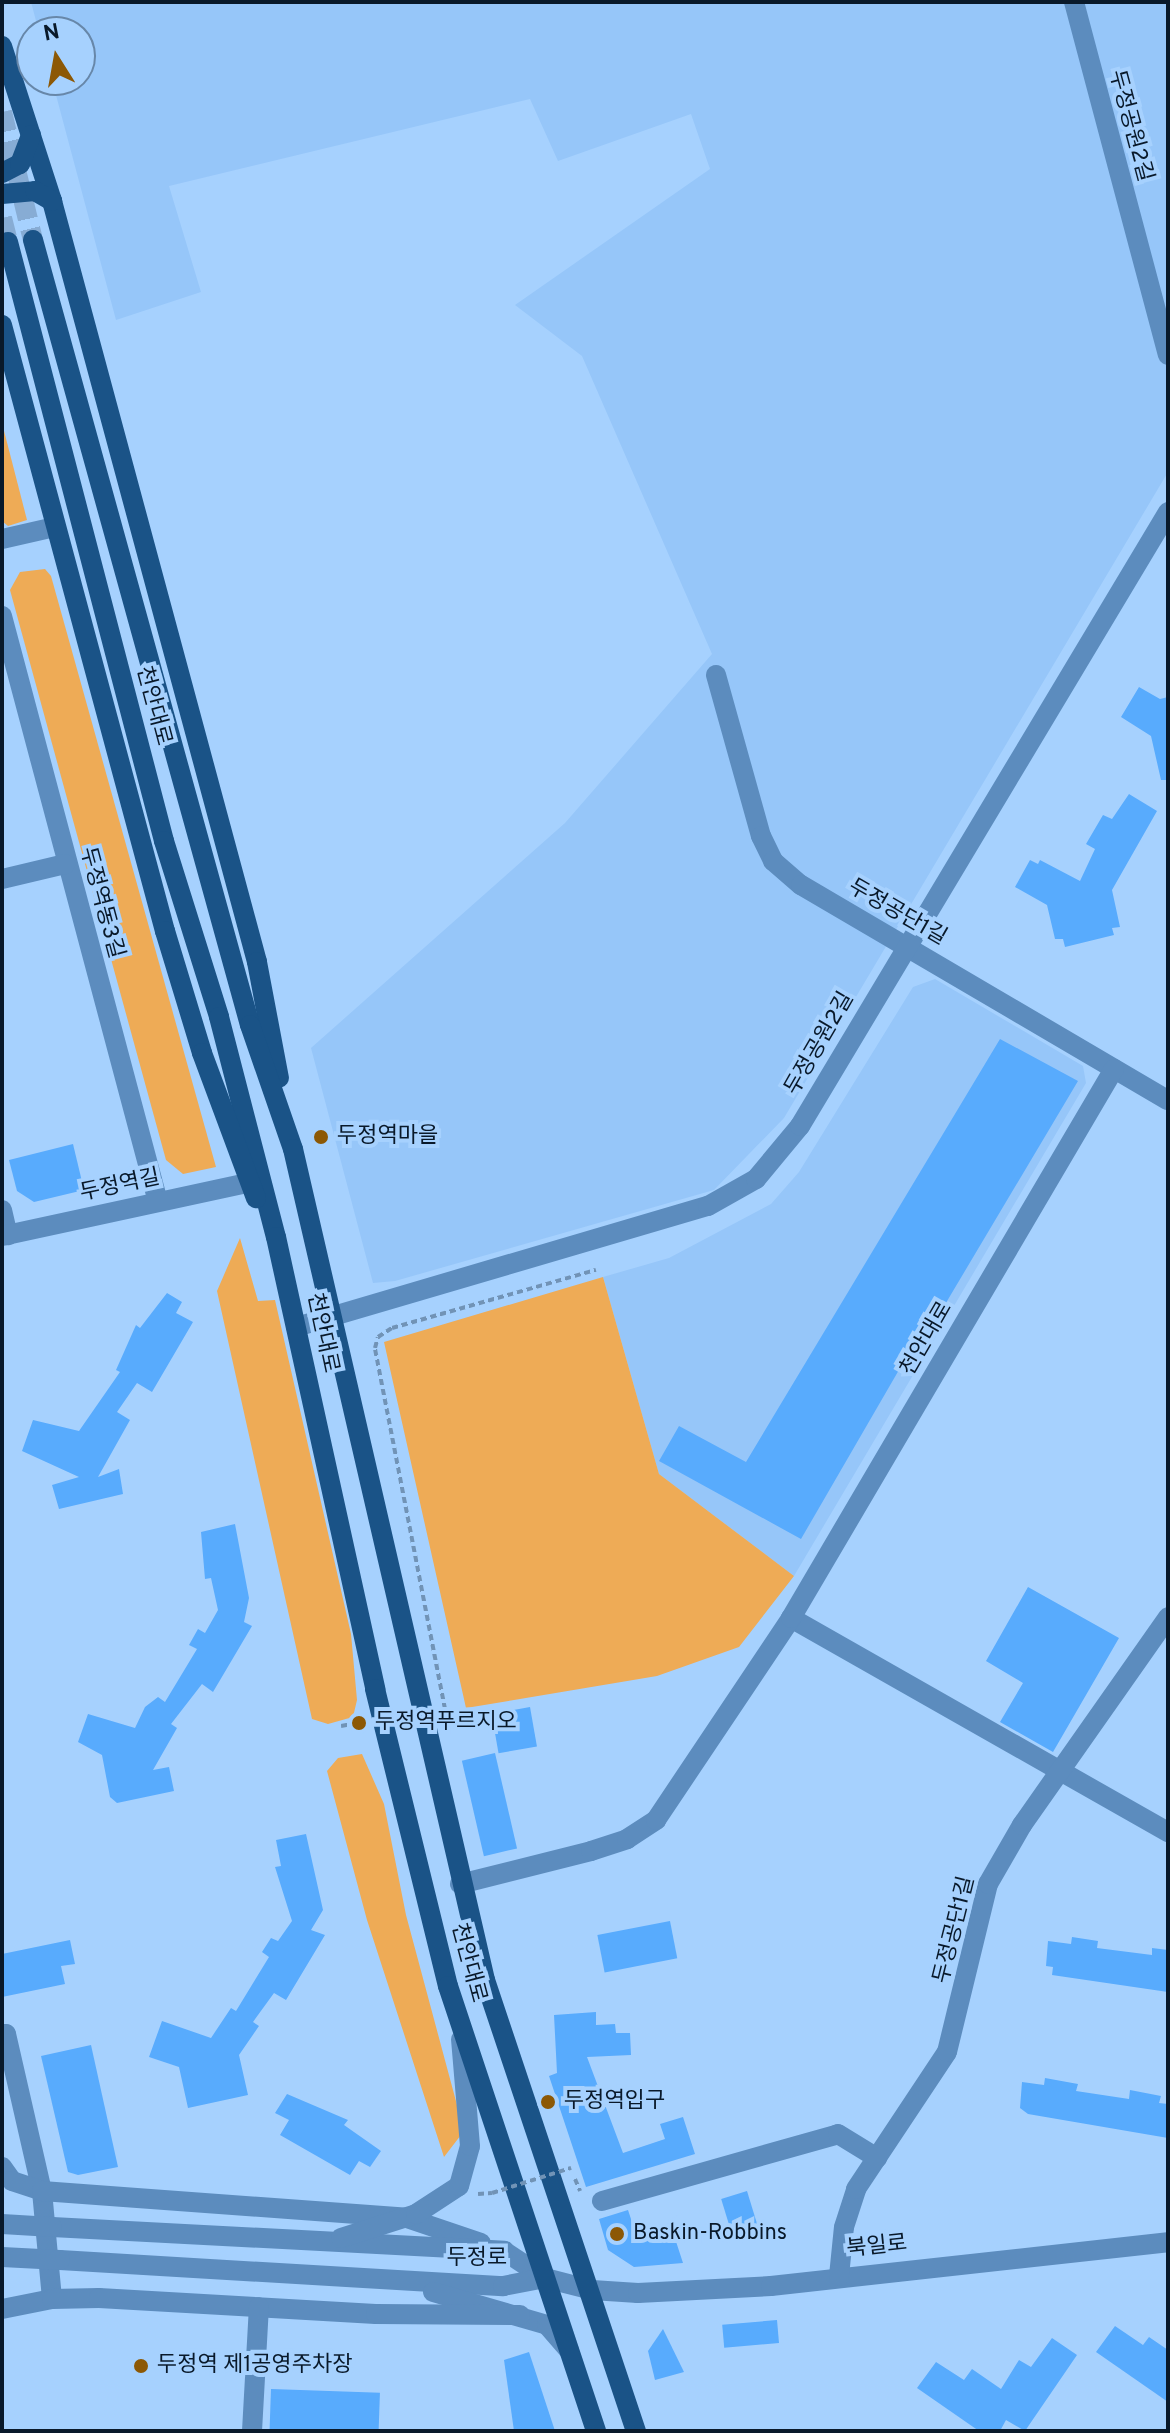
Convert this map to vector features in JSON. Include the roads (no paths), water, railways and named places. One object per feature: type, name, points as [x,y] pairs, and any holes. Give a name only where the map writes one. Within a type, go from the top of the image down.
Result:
[{"type":"main road","points":[[2,46],[52,201],[257,962],[293,1149]]},
{"type":"main road","points":[[2,173],[20,164],[32,134]]},
{"type":"main road","points":[[2,194],[35,191],[52,201]]},
{"type":"main road","name":"천안대로","points":[[33,240],[250,1025],[293,1149],[460,1884],[498,2029],[592,2290],[636,2431]]},
{"type":"main road","name":"천안대로","points":[[8,242],[164,841],[219,1017],[276,1237],[414,1860],[460,2023],[596,2431]]},
{"type":"main road","points":[[2,325],[165,931],[248,1183],[276,1237]]},
{"type":"street","name":"두정공원2길","points":[[1074,2],[1168,355]]},
{"type":"street","name":"두정공원2길","points":[[296,1327],[708,1206],[756,1179],[800,1126],[1168,512]]},
{"type":"street","points":[[2,539],[55,527]]},
{"type":"street","name":"두정역동3길","points":[[2,616],[65,864],[158,1202]]},
{"type":"street","name":"두정공단1길","points":[[716,675],[761,836],[773,861],[801,885],[1168,1100]]},
{"type":"street","points":[[2,879],[65,864]]},
{"type":"street","name":"천안대로","points":[[460,1884],[591,1851],[627,1839],[656,1820],[791,1618],[1114,1069]]},
{"type":"street","name":"두정역길","points":[[5,1235],[248,1183]]},
{"type":"street","points":[[2,1210],[5,1235]]},
{"type":"street","name":"두정공단1길","points":[[839,2276],[848,2214],[856,2189],[947,2052],[988,1884],[1058,1774],[1168,1617]]},
{"type":"street","points":[[791,1618],[1058,1774],[1168,1832]]},
{"type":"street","points":[[327,2243],[407,2218],[451,2194],[464,2174],[470,2146],[460,2023]]},
{"type":"street","points":[[2,2034],[6,2034],[42,2191],[52,2299]]},
{"type":"street","points":[[602,2201],[838,2134],[877,2158]]},
{"type":"street","points":[[2,2167],[12,2181],[42,2191],[407,2218],[504,2251]]},
{"type":"street","name":"두정로","points":[[2,2224],[504,2251],[545,2278]]},
{"type":"street","name":"북일로","points":[[545,2278],[592,2290],[638,2293],[742,2288],[1168,2242]]},
{"type":"street","name":"두정로","points":[[2,2257],[503,2286],[545,2278]]},
{"type":"street","points":[[374,2279],[520,2315],[547,2325],[571,2353]]},
{"type":"street","points":[[2,2309],[52,2299],[520,2315]]},
{"type":"street","points":[[252,2431],[259,2307]]},
{"type":"tunnel","points":[[2,112],[33,240]]},
{"type":"tunnel","points":[[2,218],[8,242]]},
{"type":"place","name":"두정역마을","points":[[321,1137]]},
{"type":"place","name":"두정역푸르지오","points":[[359,1723]]},
{"type":"place","name":"두정역입구","points":[[548,2102]]},
{"type":"place","name":"Baskin-Robbins","points":[[617,2234]]},
{"type":"place","name":"두정역 제1공영주차장","points":[[141,2366]]}]
